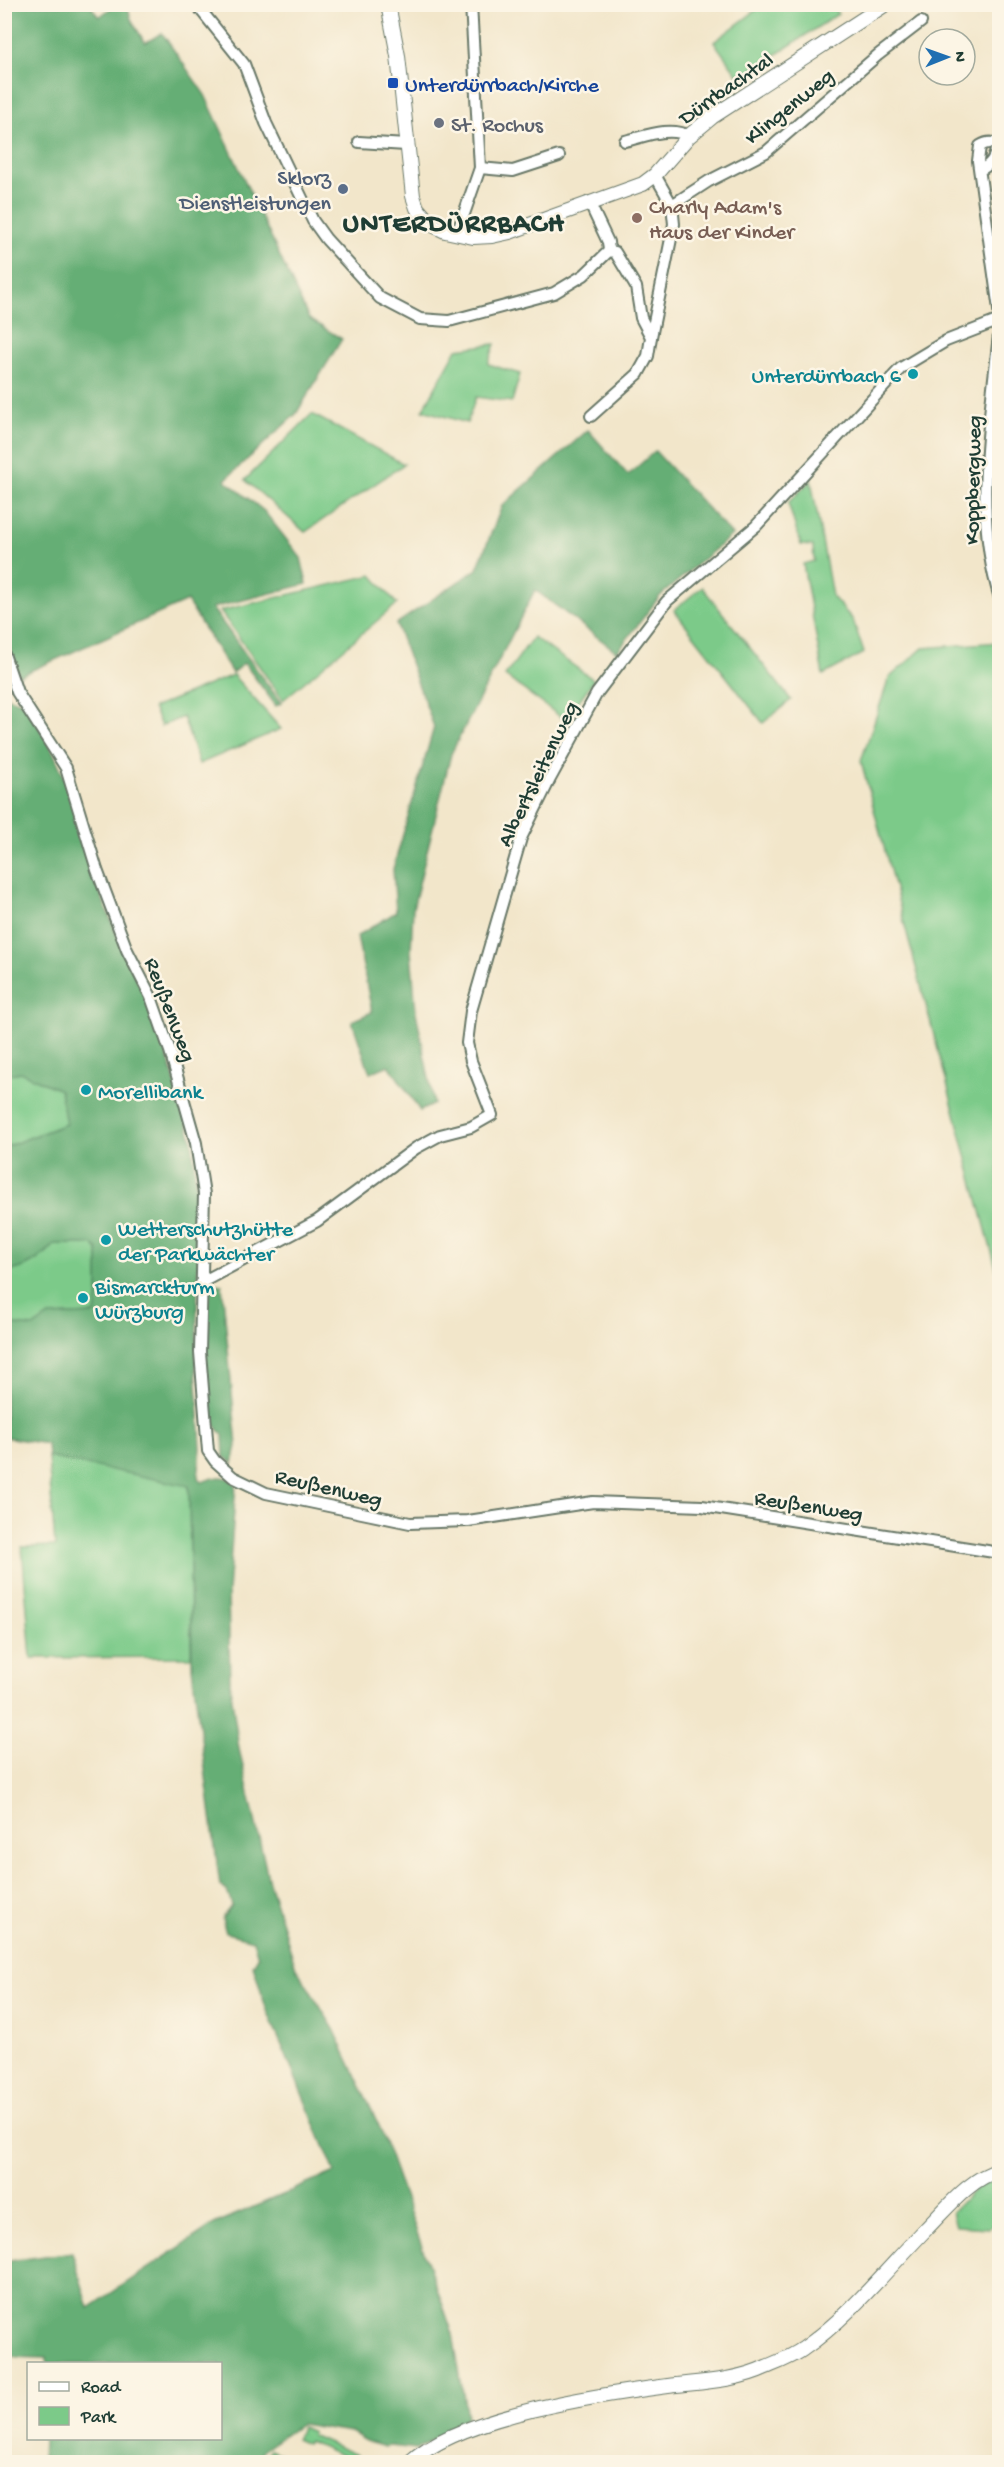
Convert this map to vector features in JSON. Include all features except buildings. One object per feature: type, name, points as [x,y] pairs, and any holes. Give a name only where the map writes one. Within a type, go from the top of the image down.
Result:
[{"type":"street","points":[[196,4],[243,64],[266,123],[313,221],[338,254],[380,298],[420,319],[449,321],[554,293],[584,275],[609,251]]},
{"type":"street","name":"Dürrbachtal","points":[[388,4],[398,56],[406,146],[413,196],[417,208],[431,224],[445,231],[473,237],[492,236],[533,225],[589,202],[643,184],[655,175],[689,136],[712,117],[886,4]]},
{"type":"street","points":[[457,234],[480,168],[471,4]]},
{"type":"street","name":"Klingenweg","points":[[672,205],[709,181],[766,152],[878,55],[921,22]]},
{"type":"street","points":[[625,141],[670,131],[689,136]]},
{"type":"street","points":[[358,142],[406,146]]},
{"type":"street","points":[[480,168],[513,171],[559,156]]},
{"type":"street","points":[[980,170],[999,319]]},
{"type":"street","points":[[591,416],[638,374],[648,356],[674,224],[672,205],[655,175]]},
{"type":"street","points":[[589,202],[608,242],[609,251]]},
{"type":"street","points":[[609,251],[615,252],[636,287],[641,318],[651,337]]},
{"type":"street","name":"Albertsleitenweg","points":[[202,1282],[317,1221],[424,1143],[440,1135],[471,1127],[492,1115],[466,1043],[471,1011],[521,838],[597,693],[667,601],[756,526],[901,368],[946,340],[999,319]]},
{"type":"street","name":"Koppbergweg","points":[[999,325],[987,447],[985,535],[991,572],[999,598]]},
{"type":"street","name":"Reußenweg","points":[[4,654],[17,692],[66,768],[97,870],[127,950],[151,997],[170,1051],[196,1143],[204,1194],[200,1352],[208,1451],[215,1461],[233,1477],[266,1493],[410,1523],[468,1521],[593,1502],[702,1506],[999,1553]]},
{"type":"street","points":[[410,2463],[418,2455],[460,2432],[535,2410],[635,2391],[719,2379],[763,2369],[801,2350],[832,2324],[955,2200],[981,2178],[999,2170]]},
{"type":"green space","points":[[4,5],[90,5],[99,17],[115,5],[127,5],[131,19],[145,43],[162,33],[205,95],[309,319],[342,339],[296,414],[225,480],[264,511],[301,558],[307,584],[212,608],[281,703],[276,706],[244,663],[232,673],[187,601],[19,676],[4,631]]},
{"type":"green space","points":[[763,5],[832,5],[838,14],[740,78],[714,42]]},
{"type":"green space","points":[[495,344],[488,364],[520,374],[512,402],[476,397],[467,423],[423,410],[457,349]]},
{"type":"green space","points":[[312,414],[404,464],[305,532],[245,480]]},
{"type":"green space","points":[[588,430],[628,475],[655,451],[732,535],[660,596],[617,652],[535,590],[451,754],[413,908],[411,951],[416,1012],[434,1104],[420,1111],[389,1065],[370,1073],[352,1021],[372,1012],[357,936],[396,912],[393,869],[434,727],[396,624],[477,569],[502,506]]},
{"type":"green space","points":[[811,480],[832,596],[853,620],[864,653],[823,675],[803,564],[814,561],[813,546],[801,545],[788,503]]},
{"type":"green space","points":[[372,575],[397,604],[283,700],[220,611]]},
{"type":"green space","points":[[702,587],[791,700],[763,723],[674,610]]},
{"type":"green space","points":[[533,637],[594,680],[565,720],[505,676]]},
{"type":"green space","points":[[1000,642],[999,1279],[861,761],[889,678],[923,648]]},
{"type":"green space","points":[[233,675],[281,729],[199,764],[183,717],[161,726],[153,708]]},
{"type":"green space","points":[[6,697],[24,703],[51,747],[64,777],[92,872],[123,951],[146,998],[168,1058],[192,1140],[199,1222],[196,1368],[201,1448],[198,1478],[202,1482],[224,1477],[236,1484],[228,1592],[230,1684],[239,1749],[269,1882],[296,1968],[334,2029],[380,2128],[453,2334],[467,2417],[417,2449],[385,2447],[368,2442],[351,2432],[301,2424],[263,2450],[257,2462],[42,2462],[43,2440],[222,2440],[222,2362],[47,2362],[47,2358],[5,2357],[4,2262],[72,2252],[89,2308],[214,2224],[335,2172],[266,2008],[253,1965],[258,1957],[253,1940],[226,1933],[222,1918],[232,1905],[227,1891],[220,1886],[192,1668],[189,1486],[48,1457],[47,1444],[5,1437],[5,1324],[33,1327],[49,1316],[95,1314],[98,1291],[98,1250],[92,1244],[54,1244],[32,1263],[19,1269],[5,1271],[5,1147],[66,1124],[60,1090],[20,1072],[5,1075]]},
{"type":"green space","points":[[20,1072],[60,1090],[66,1124],[5,1147],[5,1075]]},
{"type":"green space","points":[[54,1244],[92,1244],[98,1250],[98,1291],[95,1314],[49,1316],[33,1327],[5,1324],[4,1271],[46,1254]]},
{"type":"green space","points":[[207,1283],[222,1285],[237,1446],[233,1463],[224,1457],[223,1435],[210,1419],[204,1343]]},
{"type":"green space","points":[[48,1457],[189,1485],[191,1657],[31,1658],[22,1547],[55,1546]]},
{"type":"green space","points":[[999,2175],[994,2225],[989,2228],[956,2226],[952,2212],[972,2191]]},
{"type":"green space","points":[[301,2427],[312,2432],[311,2435],[357,2455],[354,2461],[309,2441],[307,2444],[296,2439]]},
{"type":"green space","points":[[270,2449],[301,2462],[264,2462]]},
{"type":"place","name":"Unterdürrbach/Kirche","points":[[393,83]]},
{"type":"place","name":"St. Rochus","points":[[439,123]]},
{"type":"place","name":"Sklorz Dienstleistungen","points":[[343,189]]},
{"type":"place","name":"Charly Adam's Haus der Kinder","points":[[637,218]]},
{"type":"place","name":"Unterdürrbach 6","points":[[913,374]]},
{"type":"place","name":"Morellibank","points":[[86,1090]]},
{"type":"place","name":"Wetterschutzhütte der Parkwächter","points":[[106,1240]]},
{"type":"place","name":"Bismarckturm Würzburg","points":[[83,1298]]},
{"type":"district","name":"UNTERDÜRRBACH","points":[[454,221]]}]
